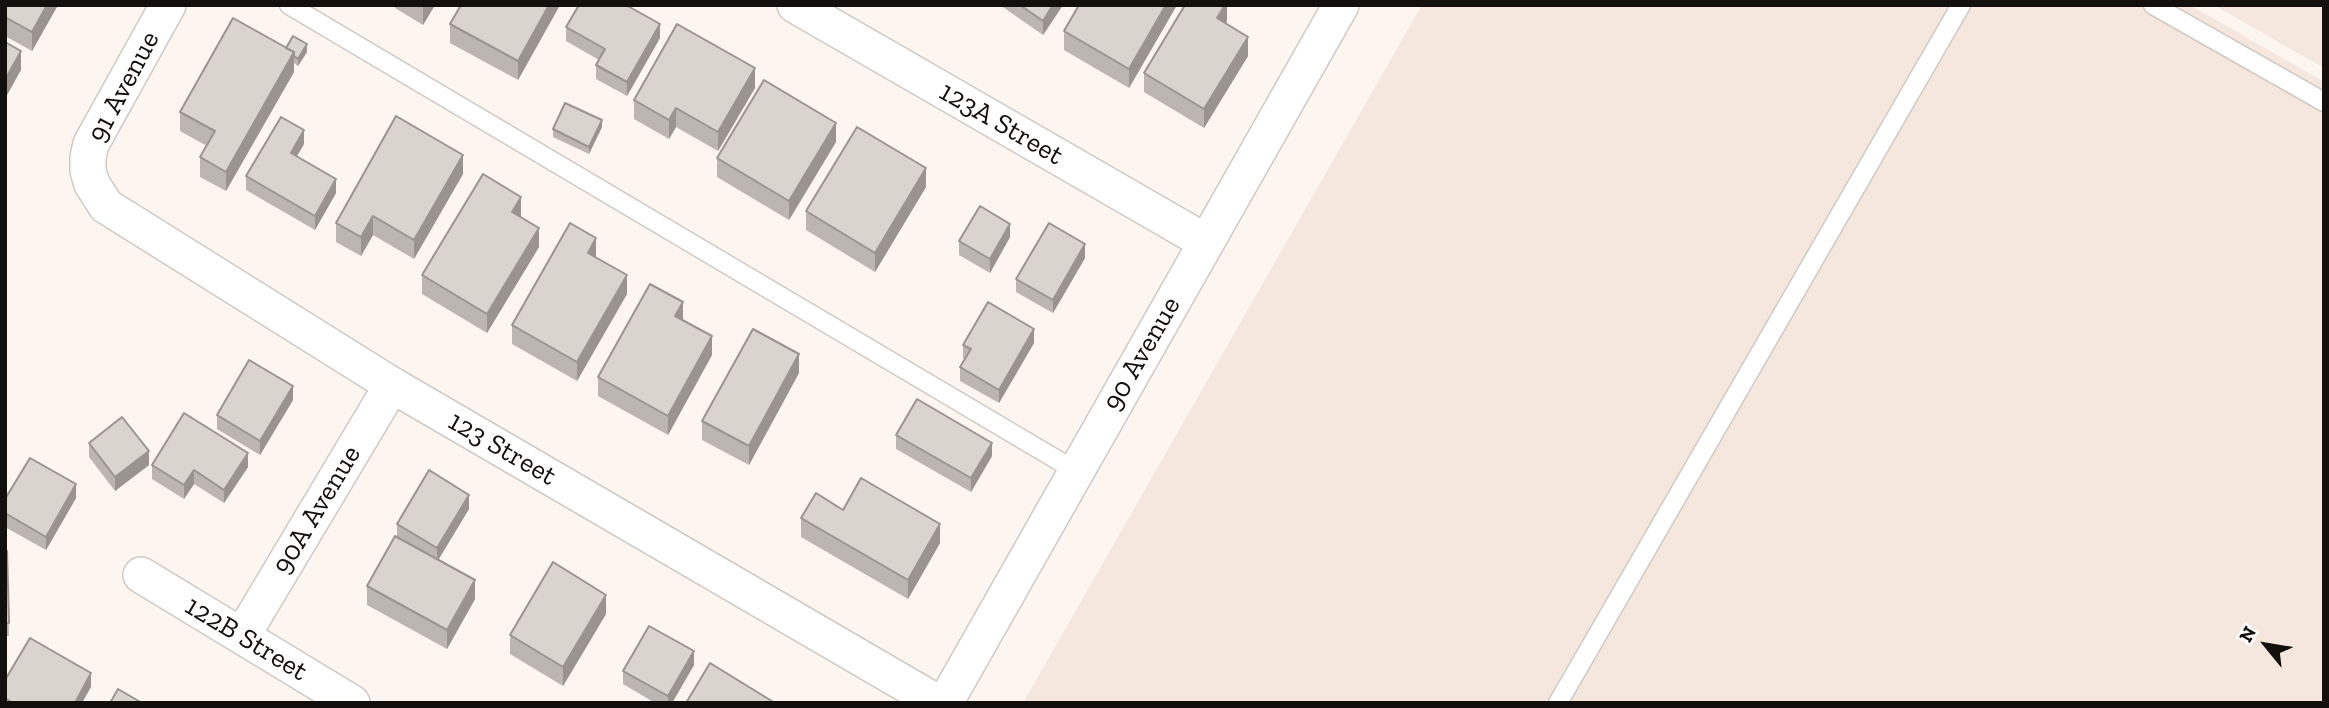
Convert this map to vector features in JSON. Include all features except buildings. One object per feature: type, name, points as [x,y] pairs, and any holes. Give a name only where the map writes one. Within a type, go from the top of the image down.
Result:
[{"type":"street","name":"91 Avenue","points":[[88,171],[88,157],[96,133],[168,5]]},
{"type":"street","name":"123A Street","points":[[795,5],[1206,242]]},
{"type":"street","name":"90 Avenue","points":[[945,703],[1340,5]]},
{"type":"street","name":"123 Street","points":[[88,171],[92,184],[106,206],[391,384],[938,703]]},
{"type":"street","name":"90A Avenue","points":[[242,636],[371,418],[376,414],[391,384]]},
{"type":"street","name":"122B Street","points":[[141,575],[352,703]]},
{"type":"lane","points":[[289,5],[1076,471]]},
{"type":"lane","points":[[1558,703],[1961,5]]},
{"type":"lane","points":[[2153,5],[2324,103]]},
{"type":"shaded area","points":[[1422,5],[2190,5],[2324,82],[2324,703],[1023,703]]},
{"type":"shaded area","points":[[2214,5],[2324,5],[2324,68]]}]
